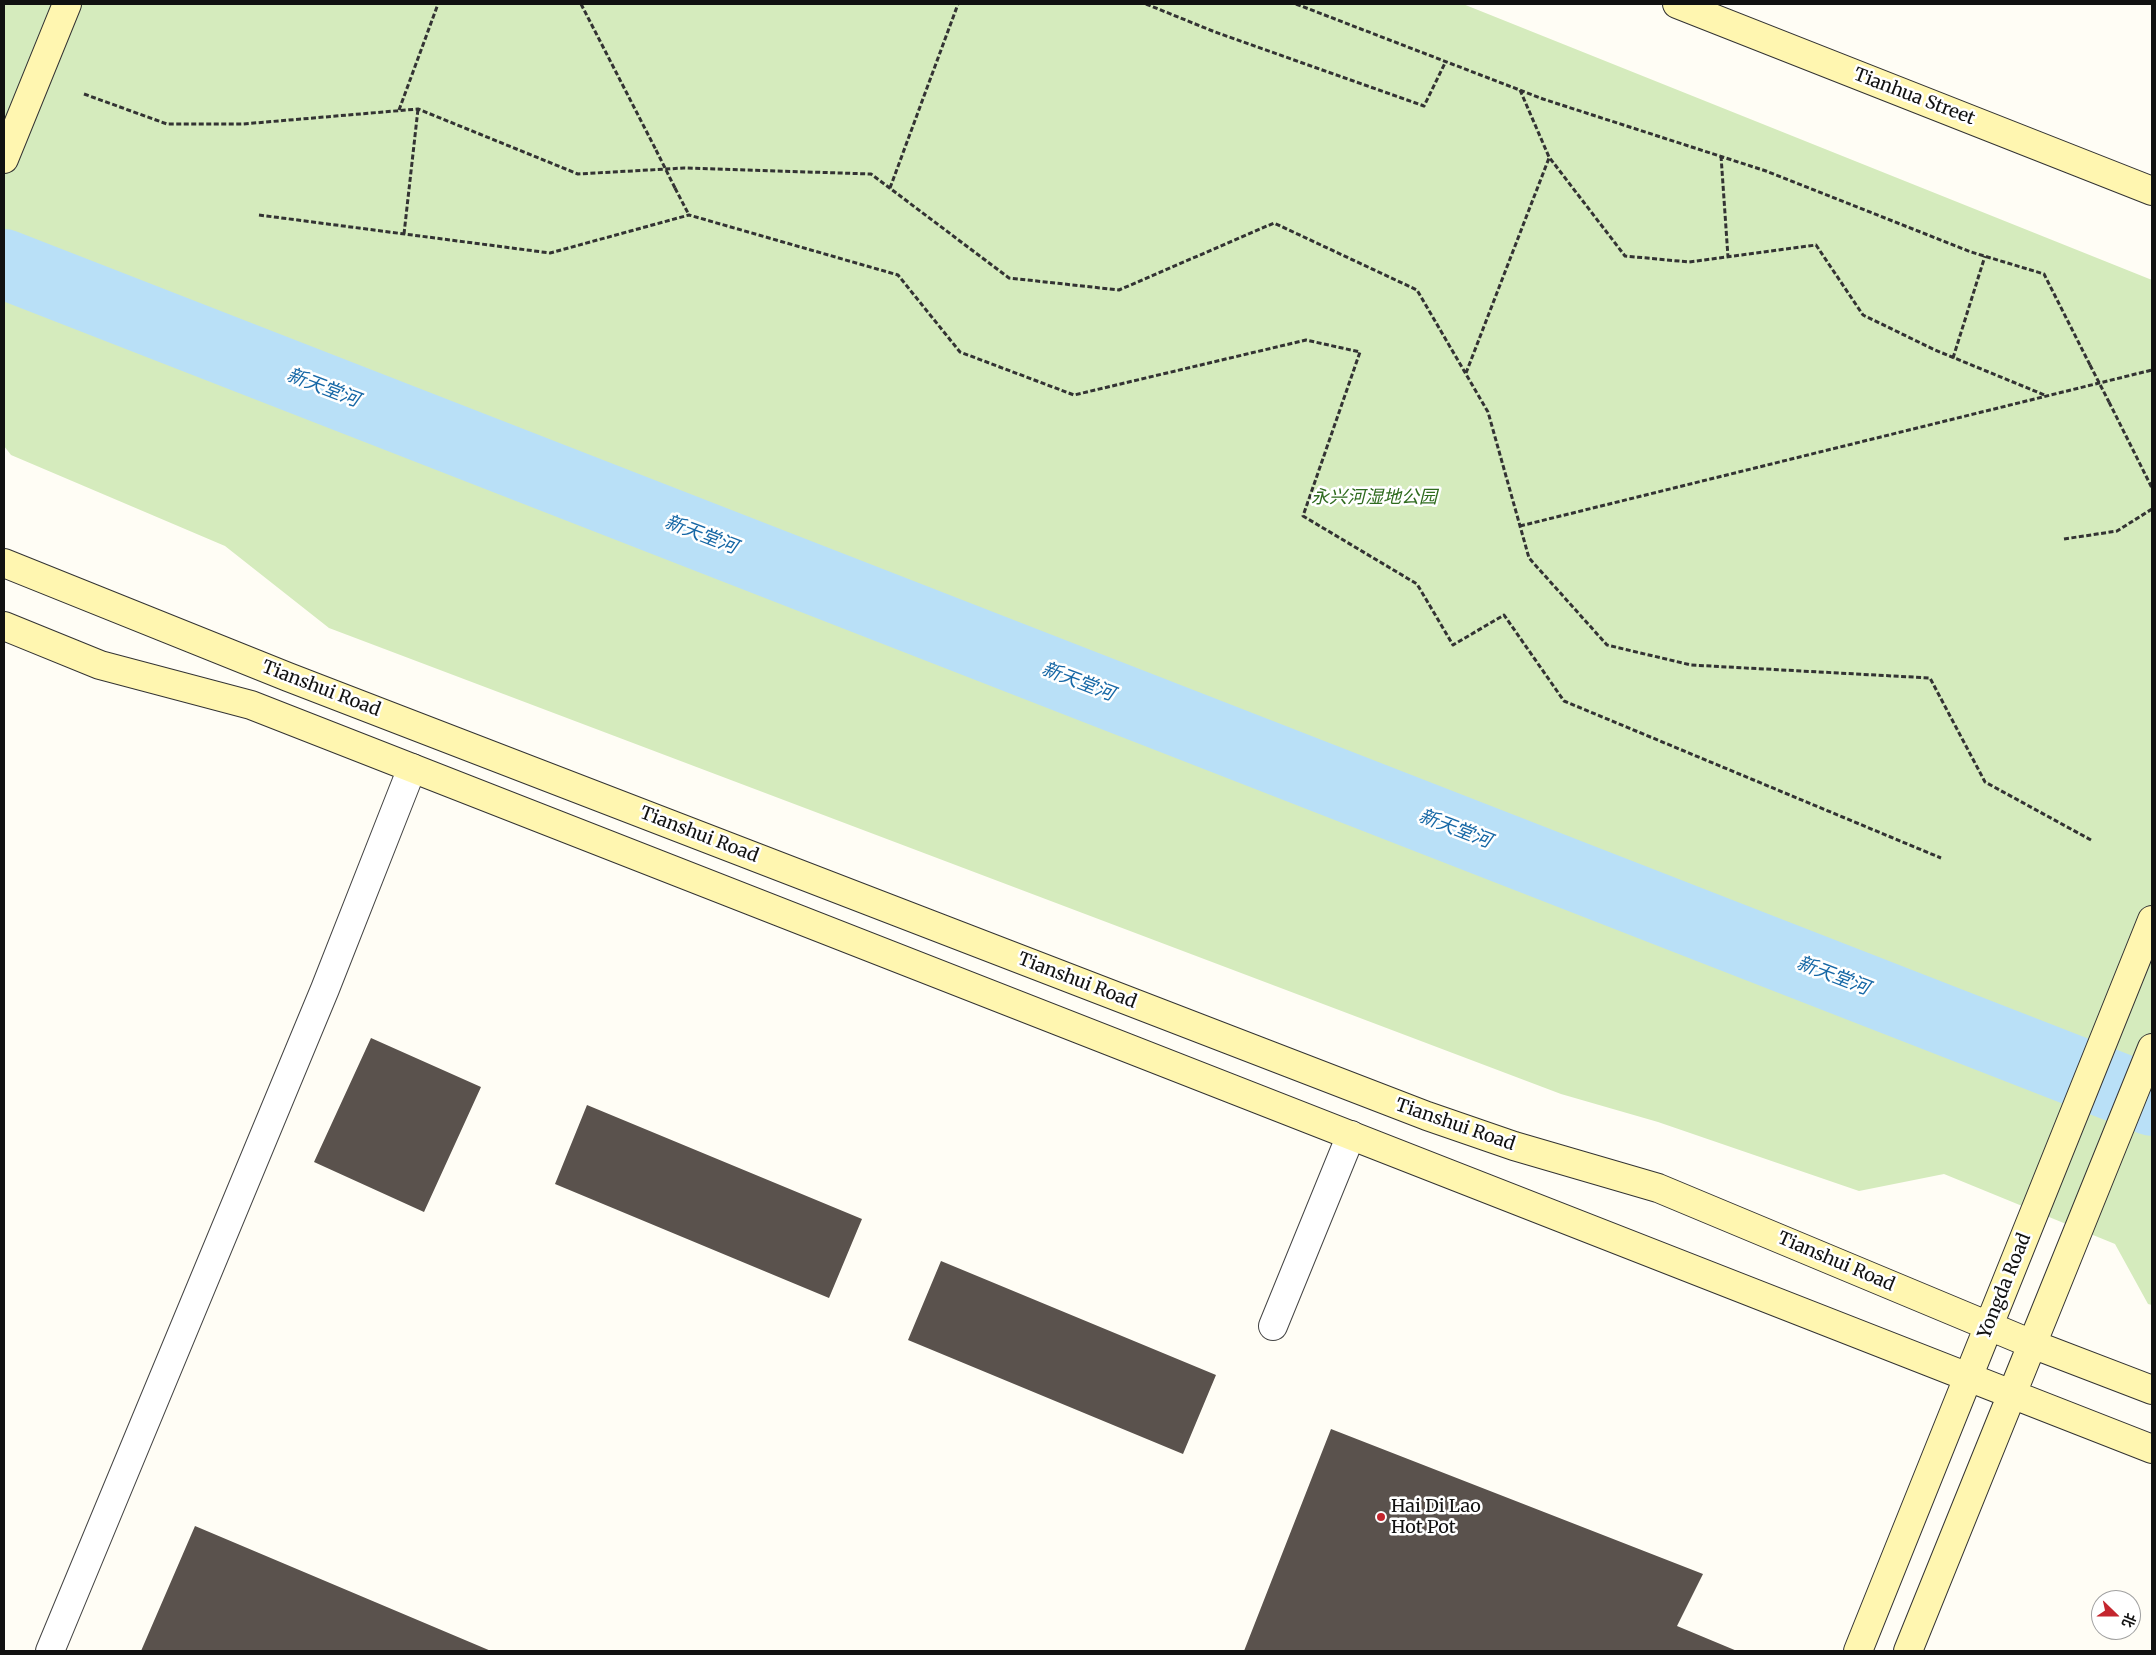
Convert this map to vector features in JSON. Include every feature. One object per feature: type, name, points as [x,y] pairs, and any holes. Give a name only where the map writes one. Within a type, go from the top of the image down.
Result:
[{"type":"main road","points":[[4,159],[67,4]]},
{"type":"main road","name":"Tianhua Street","points":[[1677,4],[2152,191]]},
{"type":"main road","name":"Tianshui Road","points":[[4,563],[306,684],[1417,1113],[1514,1146],[1658,1188],[2032,1344],[2152,1390]]},
{"type":"main road","points":[[4,626],[100,665],[251,705],[2152,1449]]},
{"type":"main road","name":"Yongda Road","points":[[1858,1651],[2148,930]]},
{"type":"main road","points":[[1908,1651],[2152,1048]]},
{"type":"street","points":[[50,1651],[326,989],[410,768]]},
{"type":"street","points":[[1273,1326],[1351,1135]]},
{"type":"path","points":[[399,110],[438,4]]},
{"type":"path","points":[[581,4],[689,215]]},
{"type":"path","points":[[890,188],[958,4]]},
{"type":"path","points":[[1146,4],[1215,32],[1424,106],[1446,61]]},
{"type":"path","points":[[1296,4],[1520,90],[1766,171],[1985,256],[2044,274],[2152,488]]},
{"type":"path","points":[[1520,90],[1549,157],[1625,256],[1689,262],[1816,246],[1863,315],[1953,358],[2047,396]]},
{"type":"path","points":[[84,94],[167,124],[243,124],[418,109],[578,174],[684,168],[872,174],[1009,278],[1119,290],[1274,223],[1417,290],[1488,412],[1529,558],[1607,645],[1691,665],[1930,678],[1985,782],[2091,840]]},
{"type":"path","points":[[404,234],[418,109]]},
{"type":"path","points":[[1721,156],[1728,257]]},
{"type":"path","points":[[1466,374],[1549,157]]},
{"type":"path","points":[[259,215],[550,253],[689,215],[898,275],[960,352],[1074,395],[1306,340],[1360,352],[1304,516],[1417,584],[1453,645],[1504,615],[1564,702],[1941,858]]},
{"type":"path","points":[[1953,358],[1985,256]]},
{"type":"path","points":[[1520,526],[2152,370]]},
{"type":"path","points":[[2064,539],[2117,531],[2152,509]]},
{"type":"green space","name":"永兴河湿地公园","points":[[4,4],[1463,4],[2152,280],[2152,1305],[2148,1304],[2115,1244],[1944,1174],[1859,1191],[1658,1122],[1561,1094],[329,628],[225,546],[11,455],[4,446]]},
{"type":"building","points":[[371,1038],[481,1087],[424,1212],[314,1162]]},
{"type":"building","points":[[587,1105],[862,1219],[829,1298],[555,1184]]},
{"type":"building","points":[[941,1261],[1216,1375],[1183,1454],[908,1340]]},
{"type":"building","points":[[1331,1429],[1703,1574],[1677,1626],[1737,1651],[1244,1651]]},
{"type":"building","points":[[195,1526],[491,1651],[141,1651]]},
{"type":"waterway","name":"新天堂河","points":[[4,264],[2152,1101]]},
{"type":"place","name":"Hai Di Lao Hot Pot","points":[[1381,1517]]}]
